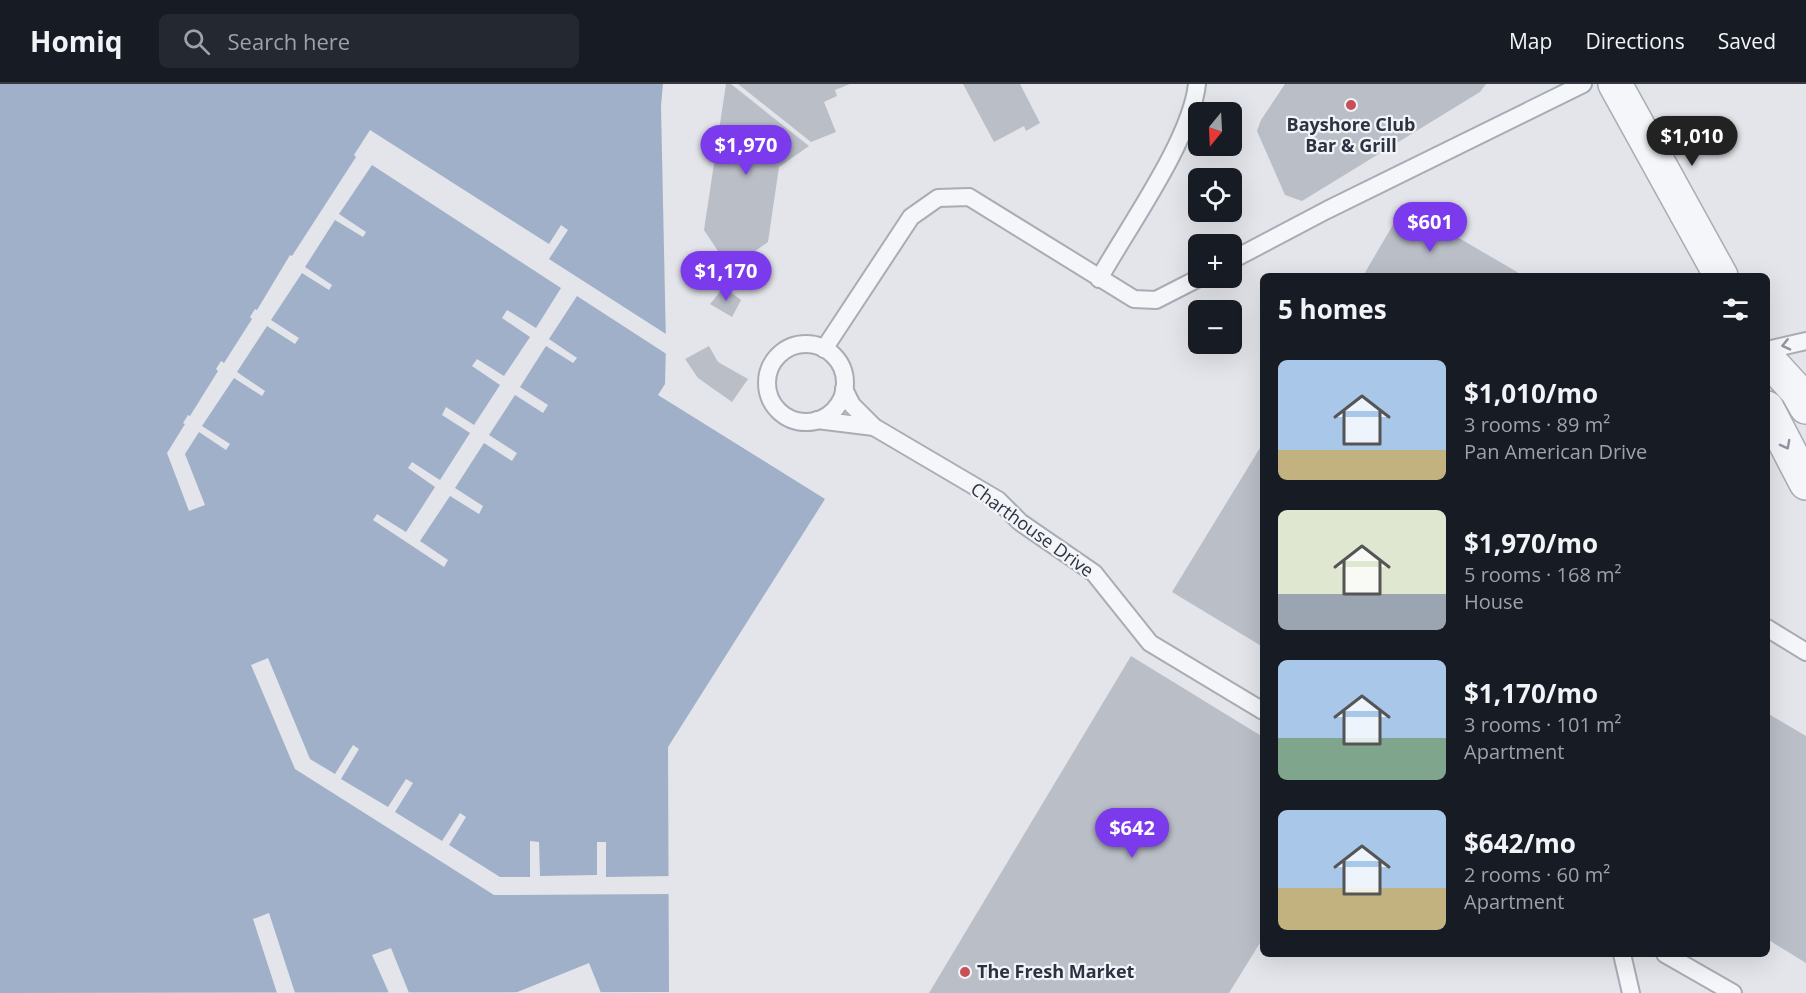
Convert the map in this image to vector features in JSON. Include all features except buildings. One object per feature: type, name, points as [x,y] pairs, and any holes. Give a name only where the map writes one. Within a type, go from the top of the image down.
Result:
[{"type":"street","points":[[1615,84],[1719,273]]},
{"type":"street","points":[[1770,361],[1797,391],[1806,407]]},
{"type":"street","points":[[1770,414],[1806,483]]},
{"type":"lane","points":[[1099,279],[1173,151],[1191,110],[1197,84]]},
{"type":"lane","points":[[1242,255],[1327,210],[1583,84]]},
{"type":"lane","points":[[824,349],[911,217],[938,198],[969,197],[1121,292],[1145,301],[1156,300],[1188,284]]},
{"type":"lane","points":[[1770,349],[1806,341]]},
{"type":"lane","points":[[804,344],[824,349],[838,361],[843,372],[844,389],[837,406],[818,420],[794,420],[782,414],[772,404],[767,391],[766,378],[771,364],[779,354],[791,346],[804,344]]},
{"type":"lane","name":"Charthouse Drive","points":[[844,389],[852,405],[874,427],[998,500],[1020,522],[1094,573],[1150,643],[1260,709]]},
{"type":"lane","name":"Charthouse Drive","points":[[818,420],[874,427]]},
{"type":"lane","points":[[1770,630],[1806,652]]},
{"type":"lane","points":[[1623,957],[1631,993]]},
{"type":"lane","points":[[1670,957],[1733,993]]},
{"type":"water","points":[[0,84],[663,84],[661,106],[666,345],[665,384],[658,395],[825,499],[668,747],[669,992],[0,993]]},
{"type":"pier","points":[[370,130],[549,244],[561,225],[568,230],[549,259],[669,336],[668,355],[577,296],[549,339],[577,358],[573,363],[546,346],[520,387],[548,405],[543,413],[515,395],[489,435],[517,453],[512,461],[484,443],[455,488],[483,506],[479,514],[450,496],[420,541],[448,560],[444,567],[373,520],[377,514],[406,532],[435,487],[408,468],[412,462],[440,480],[470,433],[442,415],[446,407],[474,425],[500,385],[472,366],[477,359],[504,376],[530,337],[502,318],[507,310],[536,328],[561,288],[372,165],[339,214],[366,232],[363,237],[335,220],[305,267],[332,285],[329,290],[302,273],[271,320],[299,338],[295,344],[267,326],[237,372],[265,391],[262,396],[234,378],[202,426],[230,444],[226,450],[199,432],[185,454],[205,505],[189,511],[167,453],[185,424],[183,423],[188,415],[190,416],[218,371],[216,369],[221,361],[224,363],[252,319],[250,317],[255,309],[257,310],[290,255],[292,256],[356,157],[354,155]]},
{"type":"pier","points":[[268,658],[310,759],[335,774],[353,745],[359,749],[341,779],[388,807],[406,779],[413,783],[395,812],[442,841],[460,813],[466,817],[449,845],[500,877],[530,877],[530,841],[539,842],[540,876],[597,875],[597,842],[606,842],[606,877],[673,876],[672,894],[494,895],[295,769],[251,665]]},
{"type":"pier","points":[[269,913],[295,993],[277,993],[253,919]]},
{"type":"pier","points":[[391,948],[409,993],[389,993],[372,955]]},
{"type":"pier","points":[[589,963],[601,993],[515,993]]},
{"type":"place","name":"Bayshore Club Bar & Grill","points":[[1351,105]]},
{"type":"place","name":"The Fresh Market","points":[[965,972]]}]
